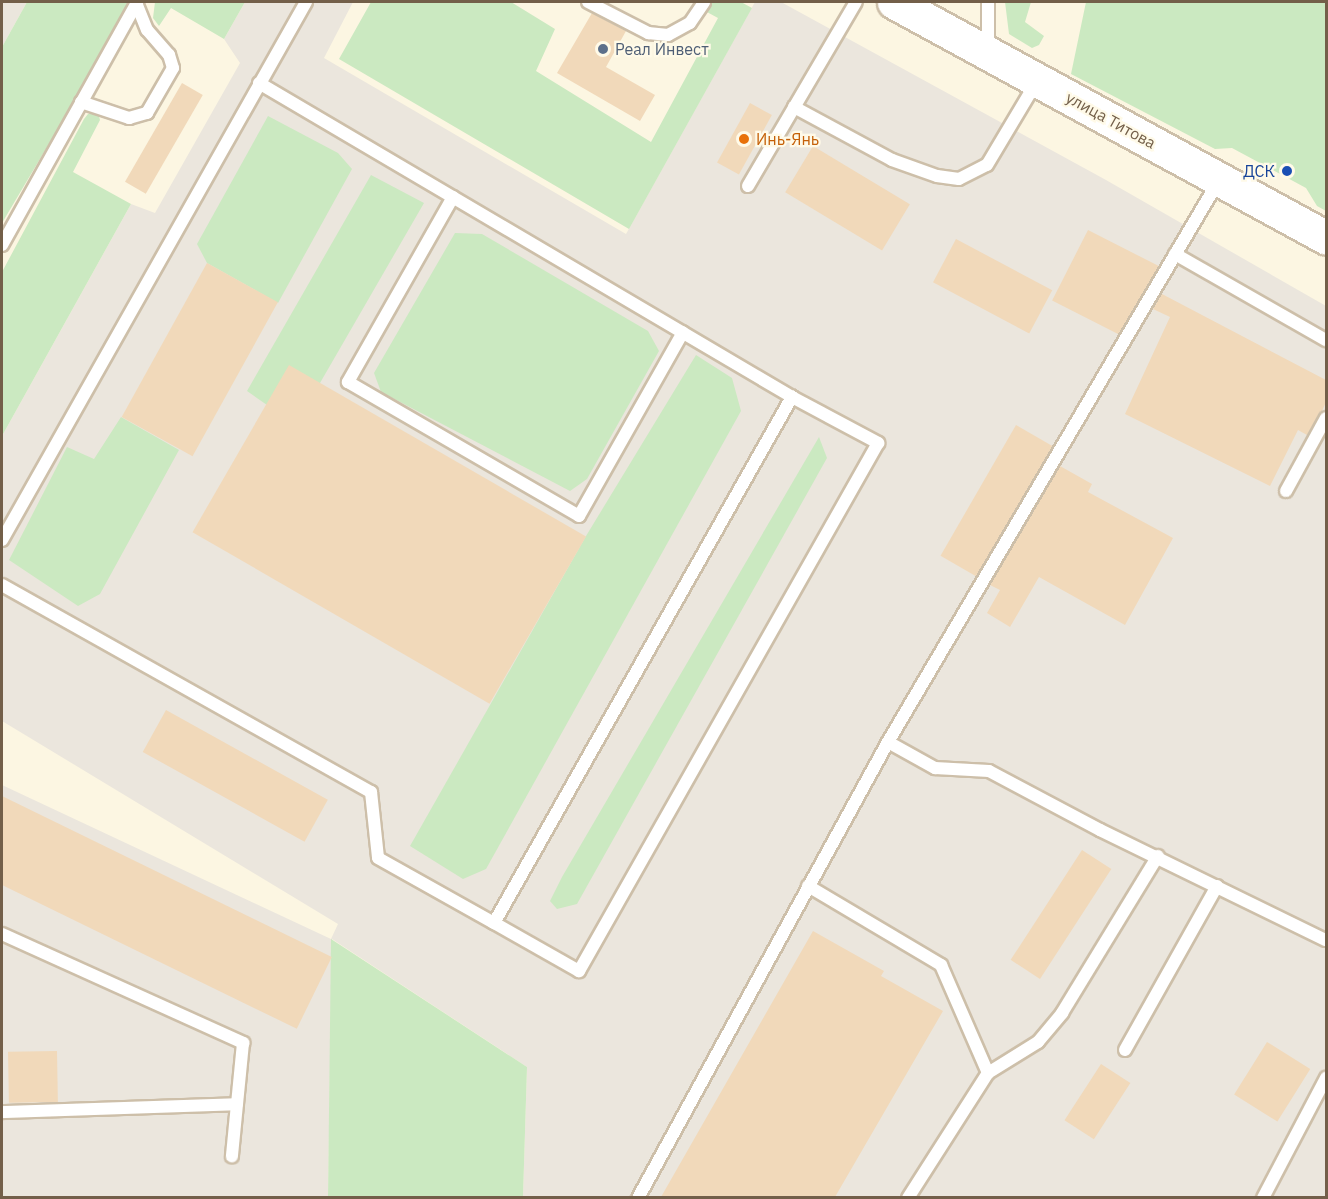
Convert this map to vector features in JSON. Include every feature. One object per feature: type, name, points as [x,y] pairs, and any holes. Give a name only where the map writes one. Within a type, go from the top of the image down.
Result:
[{"type":"main road","name":"улица Титова","points":[[894,2],[1326,238]]},
{"type":"lane","points":[[2,245],[6,226],[81,102],[136,2]]},
{"type":"lane","points":[[81,102],[129,118],[147,113],[173,68],[169,54],[147,30],[136,2]]},
{"type":"lane","points":[[2,540],[306,2]]},
{"type":"lane","points":[[588,2],[648,33],[668,35],[690,23],[704,2]]},
{"type":"lane","points":[[748,186],[856,2]]},
{"type":"lane","points":[[988,2],[988,52]]},
{"type":"lane","points":[[794,107],[892,160],[937,176],[959,179],[987,165],[1038,80]]},
{"type":"lane","points":[[2,585],[371,792],[378,858],[579,970],[878,443],[792,397],[259,83]]},
{"type":"lane","points":[[638,1197],[888,742],[1219,179]]},
{"type":"lane","points":[[453,197],[348,382],[579,516],[683,332]]},
{"type":"lane","points":[[1175,254],[1326,340]]},
{"type":"lane","points":[[494,923],[792,397]]},
{"type":"lane","points":[[1286,490],[1326,417]]},
{"type":"lane","points":[[888,742],[935,768],[989,771],[1326,940]]},
{"type":"lane","points":[[908,1197],[988,1073],[1038,1042],[1062,1013],[1158,856]]},
{"type":"lane","points":[[808,886],[941,965],[988,1073]]},
{"type":"lane","points":[[1125,1050],[1217,886]]},
{"type":"lane","points":[[2,934],[243,1043],[232,1156]]},
{"type":"lane","points":[[1263,1197],[1326,1078]]},
{"type":"lane","points":[[2,1112],[237,1104]]},
{"type":"shaded area","points":[[2,2],[27,2],[2,47]]},
{"type":"shaded area","points":[[245,2],[353,2],[324,58],[626,234],[755,2],[781,2],[1106,180],[1326,306],[1326,1197],[523,1197],[527,1067],[332,939],[328,1197],[2,1198],[2,785],[331,939],[338,924],[2,721],[2,436],[131,204],[155,213],[240,63],[224,39]]},
{"type":"green space","points":[[27,2],[133,2],[2,223],[2,47]]},
{"type":"green space","points":[[155,2],[245,2],[224,39],[171,8],[159,26],[153,18]]},
{"type":"green space","points":[[371,2],[511,2],[555,29],[536,71],[651,142],[718,18],[705,11],[710,2],[741,2],[752,8],[629,229],[339,59]]},
{"type":"green space","points":[[1005,2],[1031,2],[1025,22],[1044,36],[1039,45],[1032,48],[1009,34]]},
{"type":"green space","points":[[1086,2],[1326,2],[1326,211],[1317,206],[1306,188],[1232,148],[1215,149],[1071,74]]},
{"type":"green space","points":[[98,113],[100,120],[73,172],[131,204],[2,436],[2,272],[84,119],[88,114]]},
{"type":"green space","points":[[268,116],[338,153],[352,169],[278,303],[207,263],[197,244]]},
{"type":"green space","points":[[371,175],[424,203],[320,383],[267,405],[247,391]]},
{"type":"green space","points":[[455,233],[482,234],[648,331],[659,351],[587,479],[570,491],[381,392],[374,373]]},
{"type":"green space","points":[[696,355],[732,378],[741,411],[486,869],[463,879],[410,846],[586,536]]},
{"type":"green space","points":[[121,417],[179,450],[100,594],[78,606],[9,560],[67,447],[94,459]]},
{"type":"green space","points":[[819,437],[827,458],[577,904],[557,909],[550,901],[562,877]]},
{"type":"green space","points":[[331,939],[527,1067],[523,1197],[328,1197]]},
{"type":"building","points":[[592,13],[626,31],[606,67],[655,95],[640,121],[557,73]]},
{"type":"building","points":[[182,83],[203,95],[146,194],[125,182]]},
{"type":"building","name":"Инь-Янь","points":[[750,103],[772,115],[739,175],[717,162]]},
{"type":"building","points":[[813,146],[910,204],[882,250],[785,192]]},
{"type":"building","points":[[1088,230],[1159,266],[1123,337],[1052,300]]},
{"type":"building","points":[[956,239],[1052,290],[1029,333],[933,282]]},
{"type":"building","points":[[207,263],[278,302],[193,456],[122,417]]},
{"type":"building","points":[[1162,294],[1326,380],[1326,402],[1322,411],[1307,435],[1298,430],[1270,486],[1125,414],[1170,317],[1153,309]]},
{"type":"building","points":[[289,365],[586,536],[490,704],[193,532]]},
{"type":"building","points":[[1016,425],[1053,446],[978,577],[940,556]]},
{"type":"building","points":[[1060,466],[1092,484],[1088,492],[1173,538],[1125,625],[1039,577],[1010,627],[987,613],[1000,590],[990,585]]},
{"type":"building","points":[[166,710],[328,800],[305,842],[143,752]]},
{"type":"building","points":[[2,796],[332,957],[297,1029],[2,885]]},
{"type":"building","points":[[1082,850],[1111,869],[1040,979],[1011,960]]},
{"type":"building","points":[[813,931],[884,971],[881,976],[943,1011],[835,1197],[661,1197]]},
{"type":"building","points":[[1267,1042],[1310,1069],[1277,1122],[1234,1095]]},
{"type":"building","points":[[57,1051],[58,1102],[9,1103],[8,1052]]},
{"type":"building","points":[[1101,1064],[1130,1083],[1094,1139],[1065,1120]]},
{"type":"place","name":"Реал Инвест","points":[[603,49]]},
{"type":"place","name":"Инь-Янь","points":[[744,139]]},
{"type":"place","name":"ДСК","points":[[1287,171]]}]
